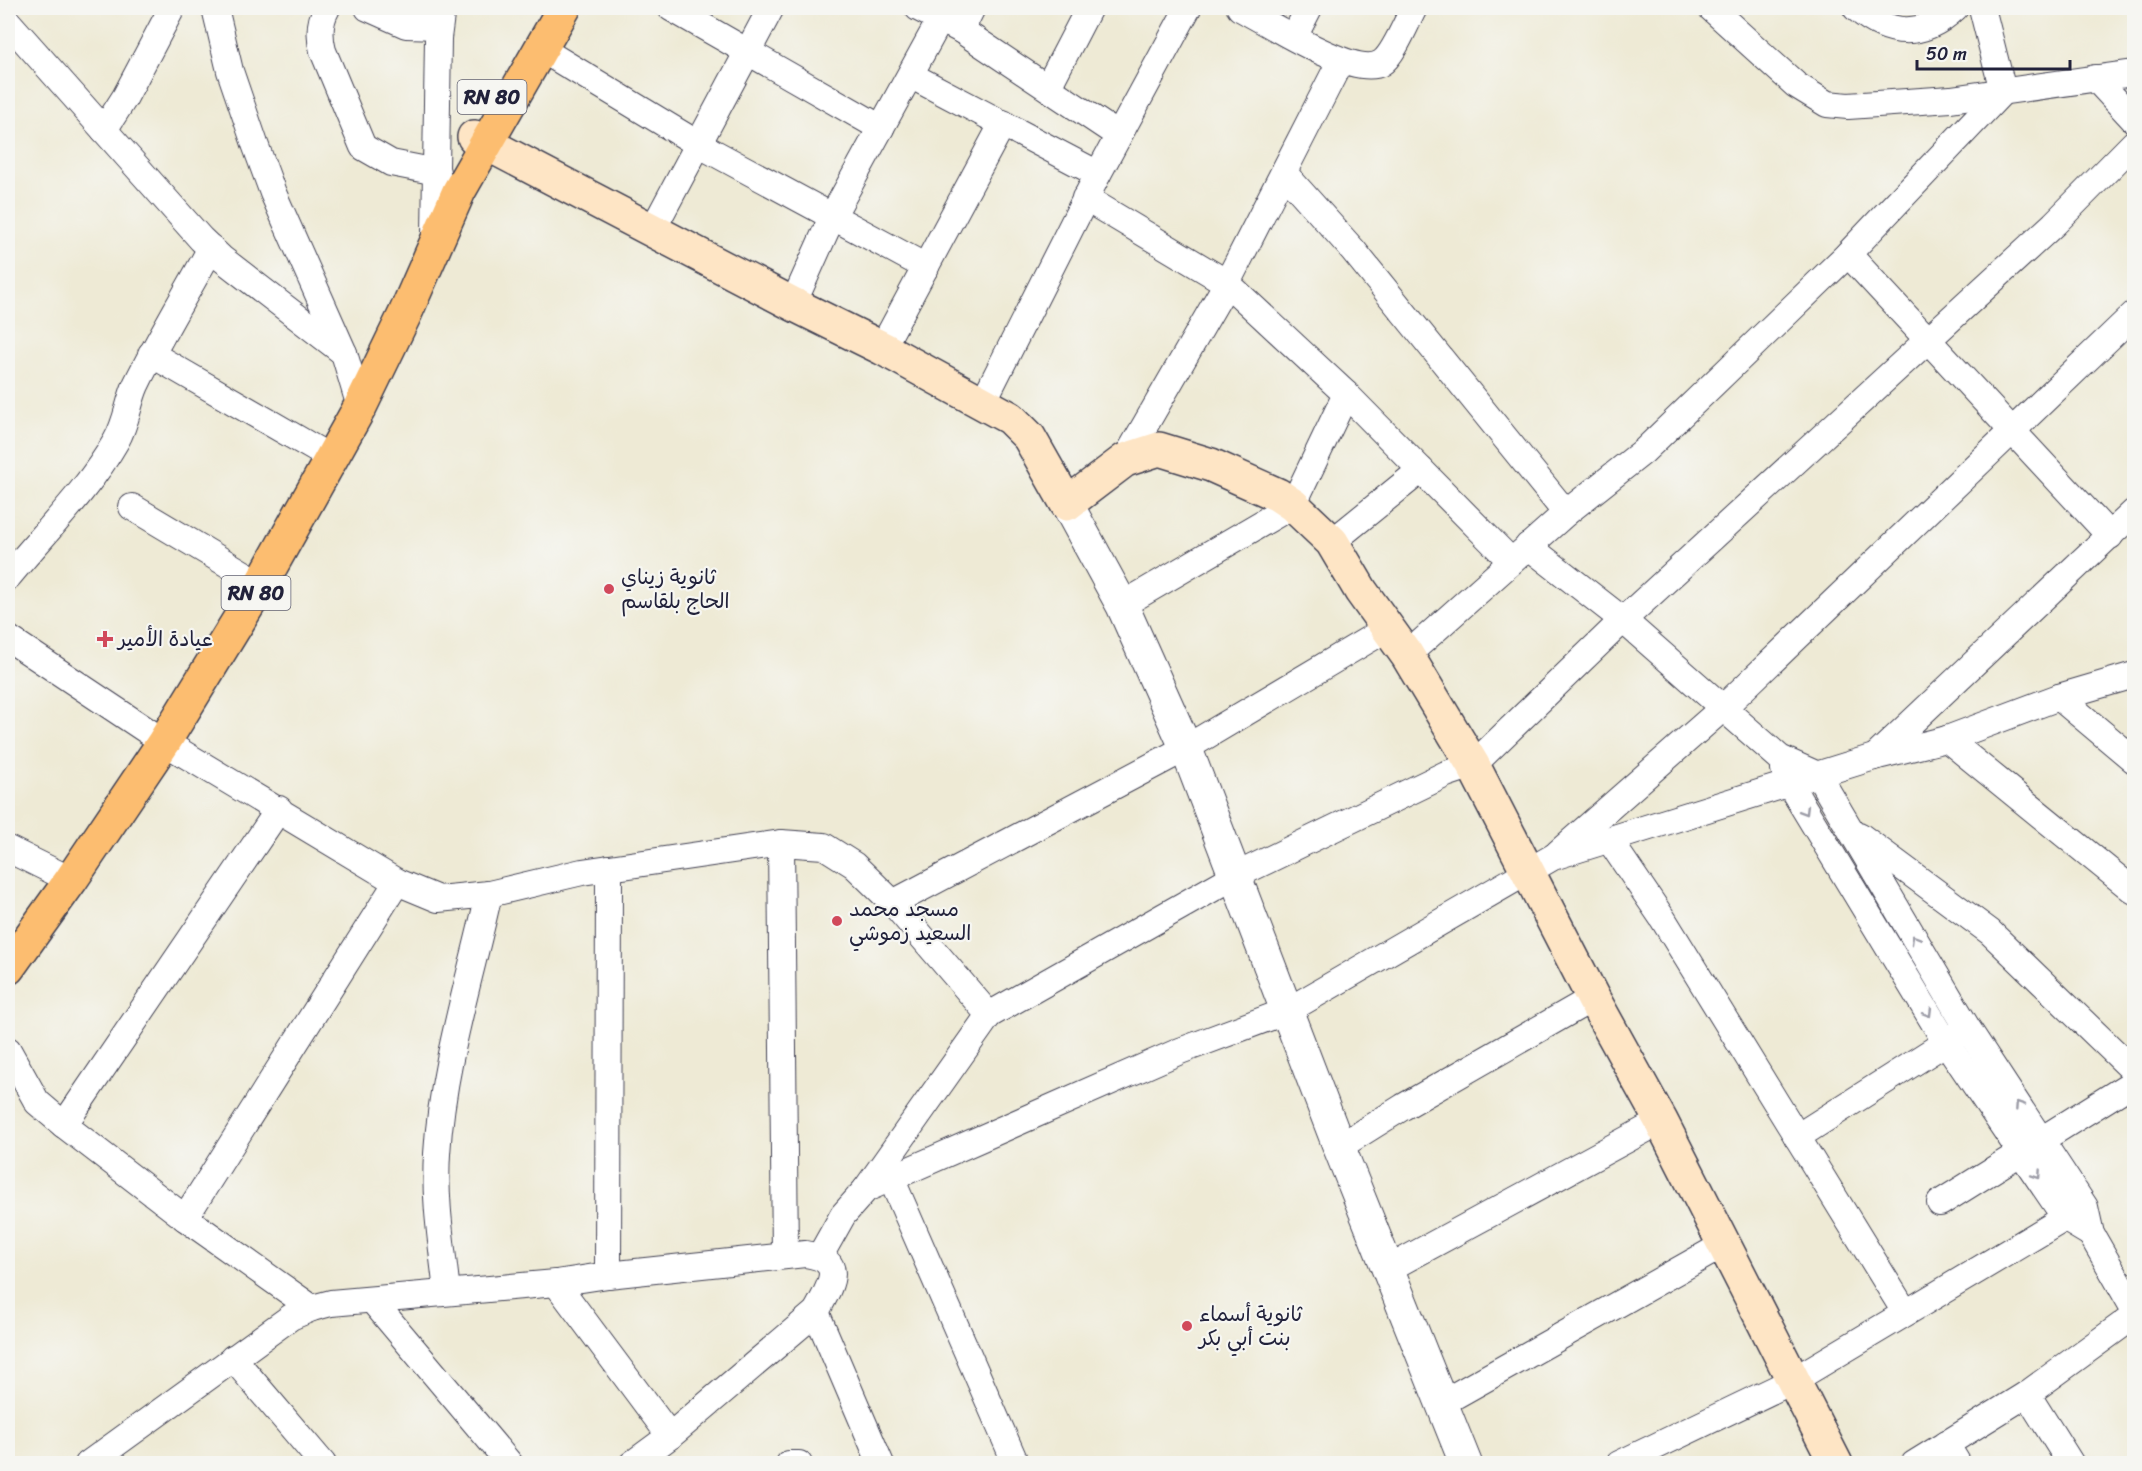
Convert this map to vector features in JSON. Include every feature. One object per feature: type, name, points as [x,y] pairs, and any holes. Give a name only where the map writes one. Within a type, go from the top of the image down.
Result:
[{"type":"main road","name":"RN 80","points":[[481,141],[539,8]]},
{"type":"main road","name":"RN 80","points":[[8,968],[71,880],[164,742],[261,584],[360,407],[435,244],[448,182],[481,141],[541,50],[564,8]]},
{"type":"main road","points":[[481,141],[882,348],[1010,418],[1029,436],[1068,504],[1125,460],[1159,449],[1176,453],[1246,480],[1293,505],[1332,542],[1361,591],[1407,655],[1473,765],[1541,865],[1593,998],[1661,1121],[1836,1464]]},
{"type":"street","points":[[104,130],[125,97],[172,8]]},
{"type":"street","points":[[215,8],[230,71],[270,183],[344,353],[360,407]]},
{"type":"street","points":[[327,8],[319,38],[363,147],[392,163],[448,182],[441,17],[406,25],[368,8]]},
{"type":"street","points":[[671,8],[881,128]]},
{"type":"street","points":[[653,229],[771,8]]},
{"type":"street","points":[[1047,87],[1089,8]]},
{"type":"street","points":[[982,402],[1085,198],[1188,8]]},
{"type":"street","points":[[1240,8],[1340,62],[1367,65],[1381,63],[1389,55],[1414,8]]},
{"type":"street","points":[[1294,37],[1309,8]]},
{"type":"street","points":[[1711,8],[1796,85],[1827,104],[1860,105],[1951,99],[2134,73]]},
{"type":"street","points":[[1856,8],[1880,26],[1912,30],[1941,21],[1955,8]]},
{"type":"street","points":[[1982,8],[2002,92]]},
{"type":"street","points":[[793,304],[833,215],[881,128],[948,16],[1118,135]]},
{"type":"street","points":[[8,22],[211,248],[344,353]]},
{"type":"street","points":[[541,50],[698,144],[926,267]]},
{"type":"street","points":[[1125,460],[1227,283],[1340,62]]},
{"type":"street","points":[[912,76],[1098,174]]},
{"type":"street","points":[[2095,78],[2134,120]]},
{"type":"street","points":[[1407,655],[1566,513],[1644,451],[1848,254],[2002,92]]},
{"type":"street","points":[[882,348],[1004,123]]},
{"type":"street","points":[[820,1256],[843,1215],[866,1189],[989,1015],[1233,877],[1446,774],[1473,765],[1623,620],[2054,224],[2134,143]]},
{"type":"street","points":[[1284,173],[1353,250],[1566,513]]},
{"type":"street","points":[[1085,198],[1227,283],[1346,394],[1421,470],[1520,554],[1623,620],[1780,758],[1818,775],[1968,1029],[2031,1145],[2091,1234],[2134,1309]]},
{"type":"street","points":[[8,577],[89,479],[115,442],[127,419],[134,389],[151,354],[211,248]]},
{"type":"street","points":[[1848,254],[2110,536]]},
{"type":"street","points":[[1541,865],[1723,708],[2134,314]]},
{"type":"street","points":[[151,354],[331,458]]},
{"type":"street","points":[[1122,604],[1293,505],[1346,394]]},
{"type":"street","points":[[1332,542],[1421,470]]},
{"type":"street","points":[[1068,504],[1122,604],[1186,748],[1233,877],[1466,1464]]},
{"type":"street","points":[[132,507],[261,584]]},
{"type":"street","points":[[1875,757],[2134,512]]},
{"type":"street","points":[[893,903],[1186,748],[1388,628]]},
{"type":"street","points":[[8,638],[164,742],[397,882],[438,899],[489,894],[582,872],[781,843],[824,846],[854,865],[893,903],[989,1015]]},
{"type":"street","points":[[866,1189],[1170,1056],[1287,1011],[1541,865],[1875,757],[1947,739],[2059,697],[2134,675]]},
{"type":"street","points":[[2059,697],[2134,760]]},
{"type":"street","points":[[1947,739],[2134,891]]},
{"type":"street","points":[[1780,758],[1790,785],[1946,1041],[2031,1145]]},
{"type":"street","points":[[64,1125],[279,809]]},
{"type":"street","points":[[1849,827],[1990,932],[2134,1071]]},
{"type":"street","points":[[1610,841],[1663,919],[1905,1312]]},
{"type":"street","points":[[781,843],[785,1256]]},
{"type":"street","points":[[11,862],[71,880]]},
{"type":"street","points":[[609,868],[609,1275]]},
{"type":"street","points":[[185,1218],[397,882]]},
{"type":"street","points":[[447,1292],[436,1187],[437,1153],[454,1048],[489,894]]},
{"type":"street","points":[[1339,1147],[1403,1107],[1593,998]]},
{"type":"street","points":[[1797,1137],[1968,1029]]},
{"type":"street","points":[[8,1050],[37,1102],[64,1125],[185,1218],[312,1308]]},
{"type":"street","points":[[1941,1203],[2134,1082]]},
{"type":"street","points":[[1388,1269],[1661,1121]]},
{"type":"street","points":[[891,1179],[1016,1464]]},
{"type":"street","points":[[1618,1464],[1792,1381],[2075,1213]]},
{"type":"street","points":[[1442,1403],[1725,1244]]},
{"type":"street","points":[[88,1464],[291,1317],[312,1308],[331,1303],[556,1283],[609,1275],[806,1254],[820,1256],[829,1262],[833,1275],[831,1285],[816,1312],[670,1436],[632,1464]]},
{"type":"street","points":[[556,1283],[670,1436]]},
{"type":"street","points":[[372,1300],[510,1464]]},
{"type":"street","points":[[816,1312],[881,1464]]},
{"type":"street","points":[[1914,1464],[1952,1454],[2027,1394],[2134,1316]]},
{"type":"street","points":[[233,1358],[323,1464]]},
{"type":"street","points":[[2027,1394],[2071,1464]]},
{"type":"street","points":[[789,1464],[799,1464]]},
{"type":"place","name":"ثانوية زيناي الحاج بلقاسم","points":[[609,589]]},
{"type":"place","name":"عيادة الأمير","points":[[105,639]]},
{"type":"place","name":"مسجد محمد السعيد زموشي","points":[[837,921]]},
{"type":"place","name":"ثانوية أسماء بنت أبي بكر","points":[[1187,1326]]}]
